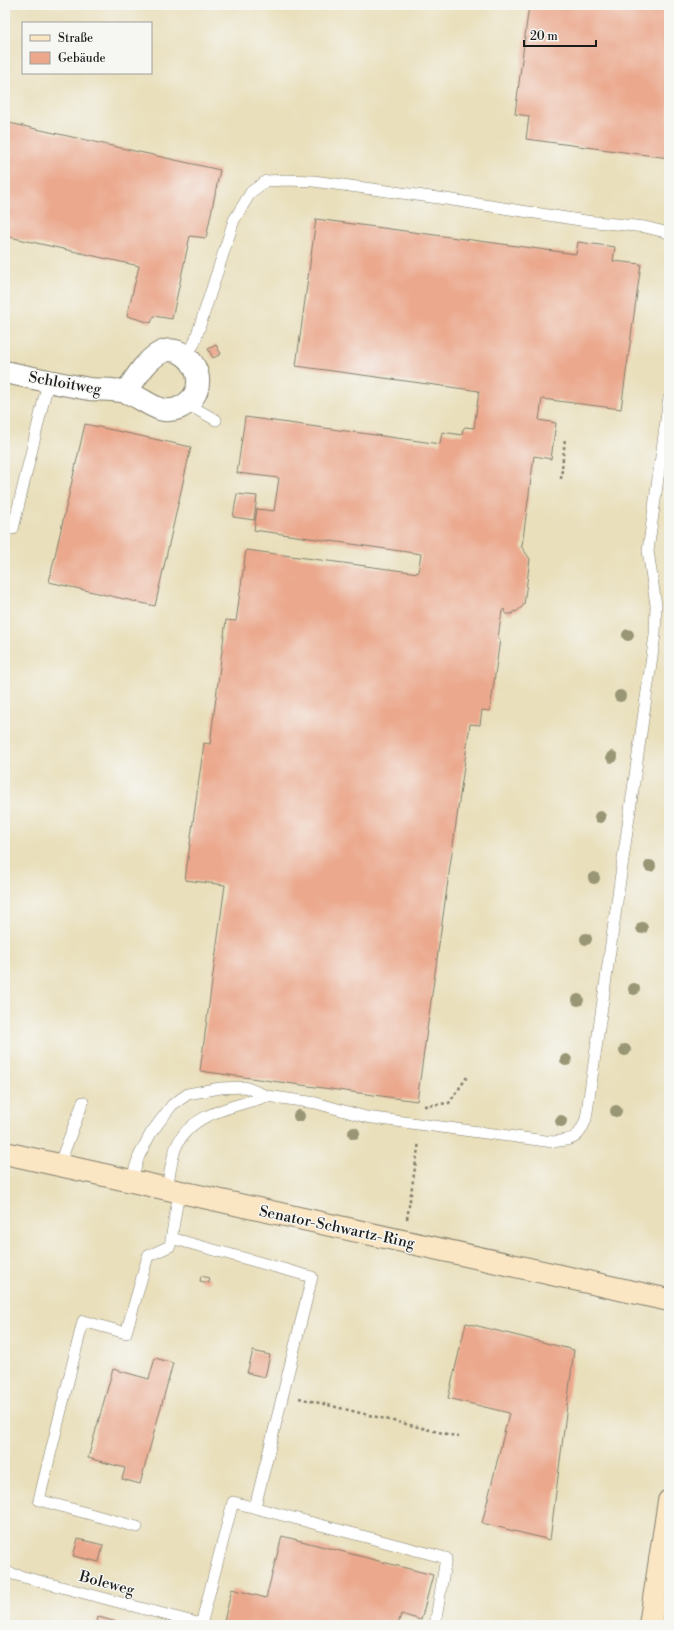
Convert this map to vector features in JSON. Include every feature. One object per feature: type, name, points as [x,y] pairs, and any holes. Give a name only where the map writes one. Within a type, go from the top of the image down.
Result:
[{"type":"main road","name":"Senator-Schwartz-Ring","points":[[5,1153],[291,1218],[404,1241],[669,1300]]},
{"type":"main road","points":[[650,1625],[669,1506]]},
{"type":"street","points":[[126,392],[150,360],[161,352],[173,350],[186,356],[198,371],[198,383],[195,395],[187,404]]},
{"type":"street","name":"Schloitweg","points":[[5,372],[48,382],[90,389],[126,392],[155,407],[166,410],[187,404]]},
{"type":"lane","points":[[186,356],[194,344],[234,220],[251,192],[266,181],[288,180],[321,182],[446,199],[586,221],[645,227],[669,233]]},
{"type":"lane","points":[[5,527],[13,529],[48,382]]},
{"type":"lane","points":[[131,1181],[139,1156],[151,1132],[172,1105],[188,1094],[220,1088],[245,1088],[267,1096],[316,1103],[366,1117],[553,1142],[573,1139],[582,1130],[586,1119],[655,635],[656,605],[648,551],[669,398]]},
{"type":"lane","points":[[187,404],[216,420]]},
{"type":"lane","points":[[137,1527],[38,1500],[83,1320],[126,1333],[148,1256],[170,1246],[175,1151],[185,1133],[201,1119],[224,1109],[267,1096]]},
{"type":"lane","points":[[59,1165],[83,1102]]},
{"type":"lane","points":[[171,1238],[312,1277],[255,1507]]},
{"type":"lane","points":[[201,1625],[233,1502],[446,1558],[435,1625]]},
{"type":"lane","name":"Boleweg","points":[[5,1572],[201,1625]]},
{"type":"path","points":[[561,479],[565,438]]},
{"type":"path","points":[[404,1241],[424,1105],[449,1103],[467,1077]]},
{"type":"path","points":[[283,1394],[459,1437]]},
{"type":"building","points":[[529,5],[669,5],[669,158],[526,139],[529,116],[515,114]]},
{"type":"building","points":[[5,122],[220,170],[206,238],[190,236],[172,319],[154,316],[151,323],[127,316],[139,266],[5,236]]},
{"type":"building","points":[[316,219],[576,254],[578,242],[615,247],[613,261],[641,264],[621,409],[542,399],[539,420],[556,423],[551,459],[534,456],[521,546],[530,559],[524,605],[512,614],[506,614],[504,609],[502,611],[498,638],[500,639],[490,711],[482,710],[480,725],[470,724],[417,1101],[200,1071],[225,885],[185,880],[204,743],[210,744],[226,620],[236,621],[246,550],[418,573],[421,554],[254,530],[257,509],[274,511],[279,478],[237,473],[245,417],[440,444],[442,432],[462,435],[465,427],[474,428],[479,391],[296,366]]},
{"type":"building","points":[[216,345],[221,354],[213,358],[208,349]]},
{"type":"building","points":[[85,424],[191,447],[155,606],[49,582]]},
{"type":"building","points":[[237,494],[257,496],[254,520],[233,517]]},
{"type":"building","points":[[201,1276],[210,1278],[209,1283],[200,1281]]},
{"type":"building","points":[[466,1323],[574,1350],[550,1540],[482,1523],[509,1413],[448,1398]]},
{"type":"building","points":[[253,1351],[270,1355],[265,1377],[247,1373]]},
{"type":"building","points":[[155,1358],[173,1363],[140,1484],[122,1479],[125,1468],[88,1458],[113,1369],[149,1379]]},
{"type":"building","points":[[282,1536],[433,1575],[421,1620],[401,1614],[398,1625],[223,1625],[232,1589],[266,1598]]},
{"type":"building","points":[[78,1539],[103,1545],[99,1562],[73,1556]]},
{"type":"building","points":[[98,1617],[128,1625],[96,1625]]}]
